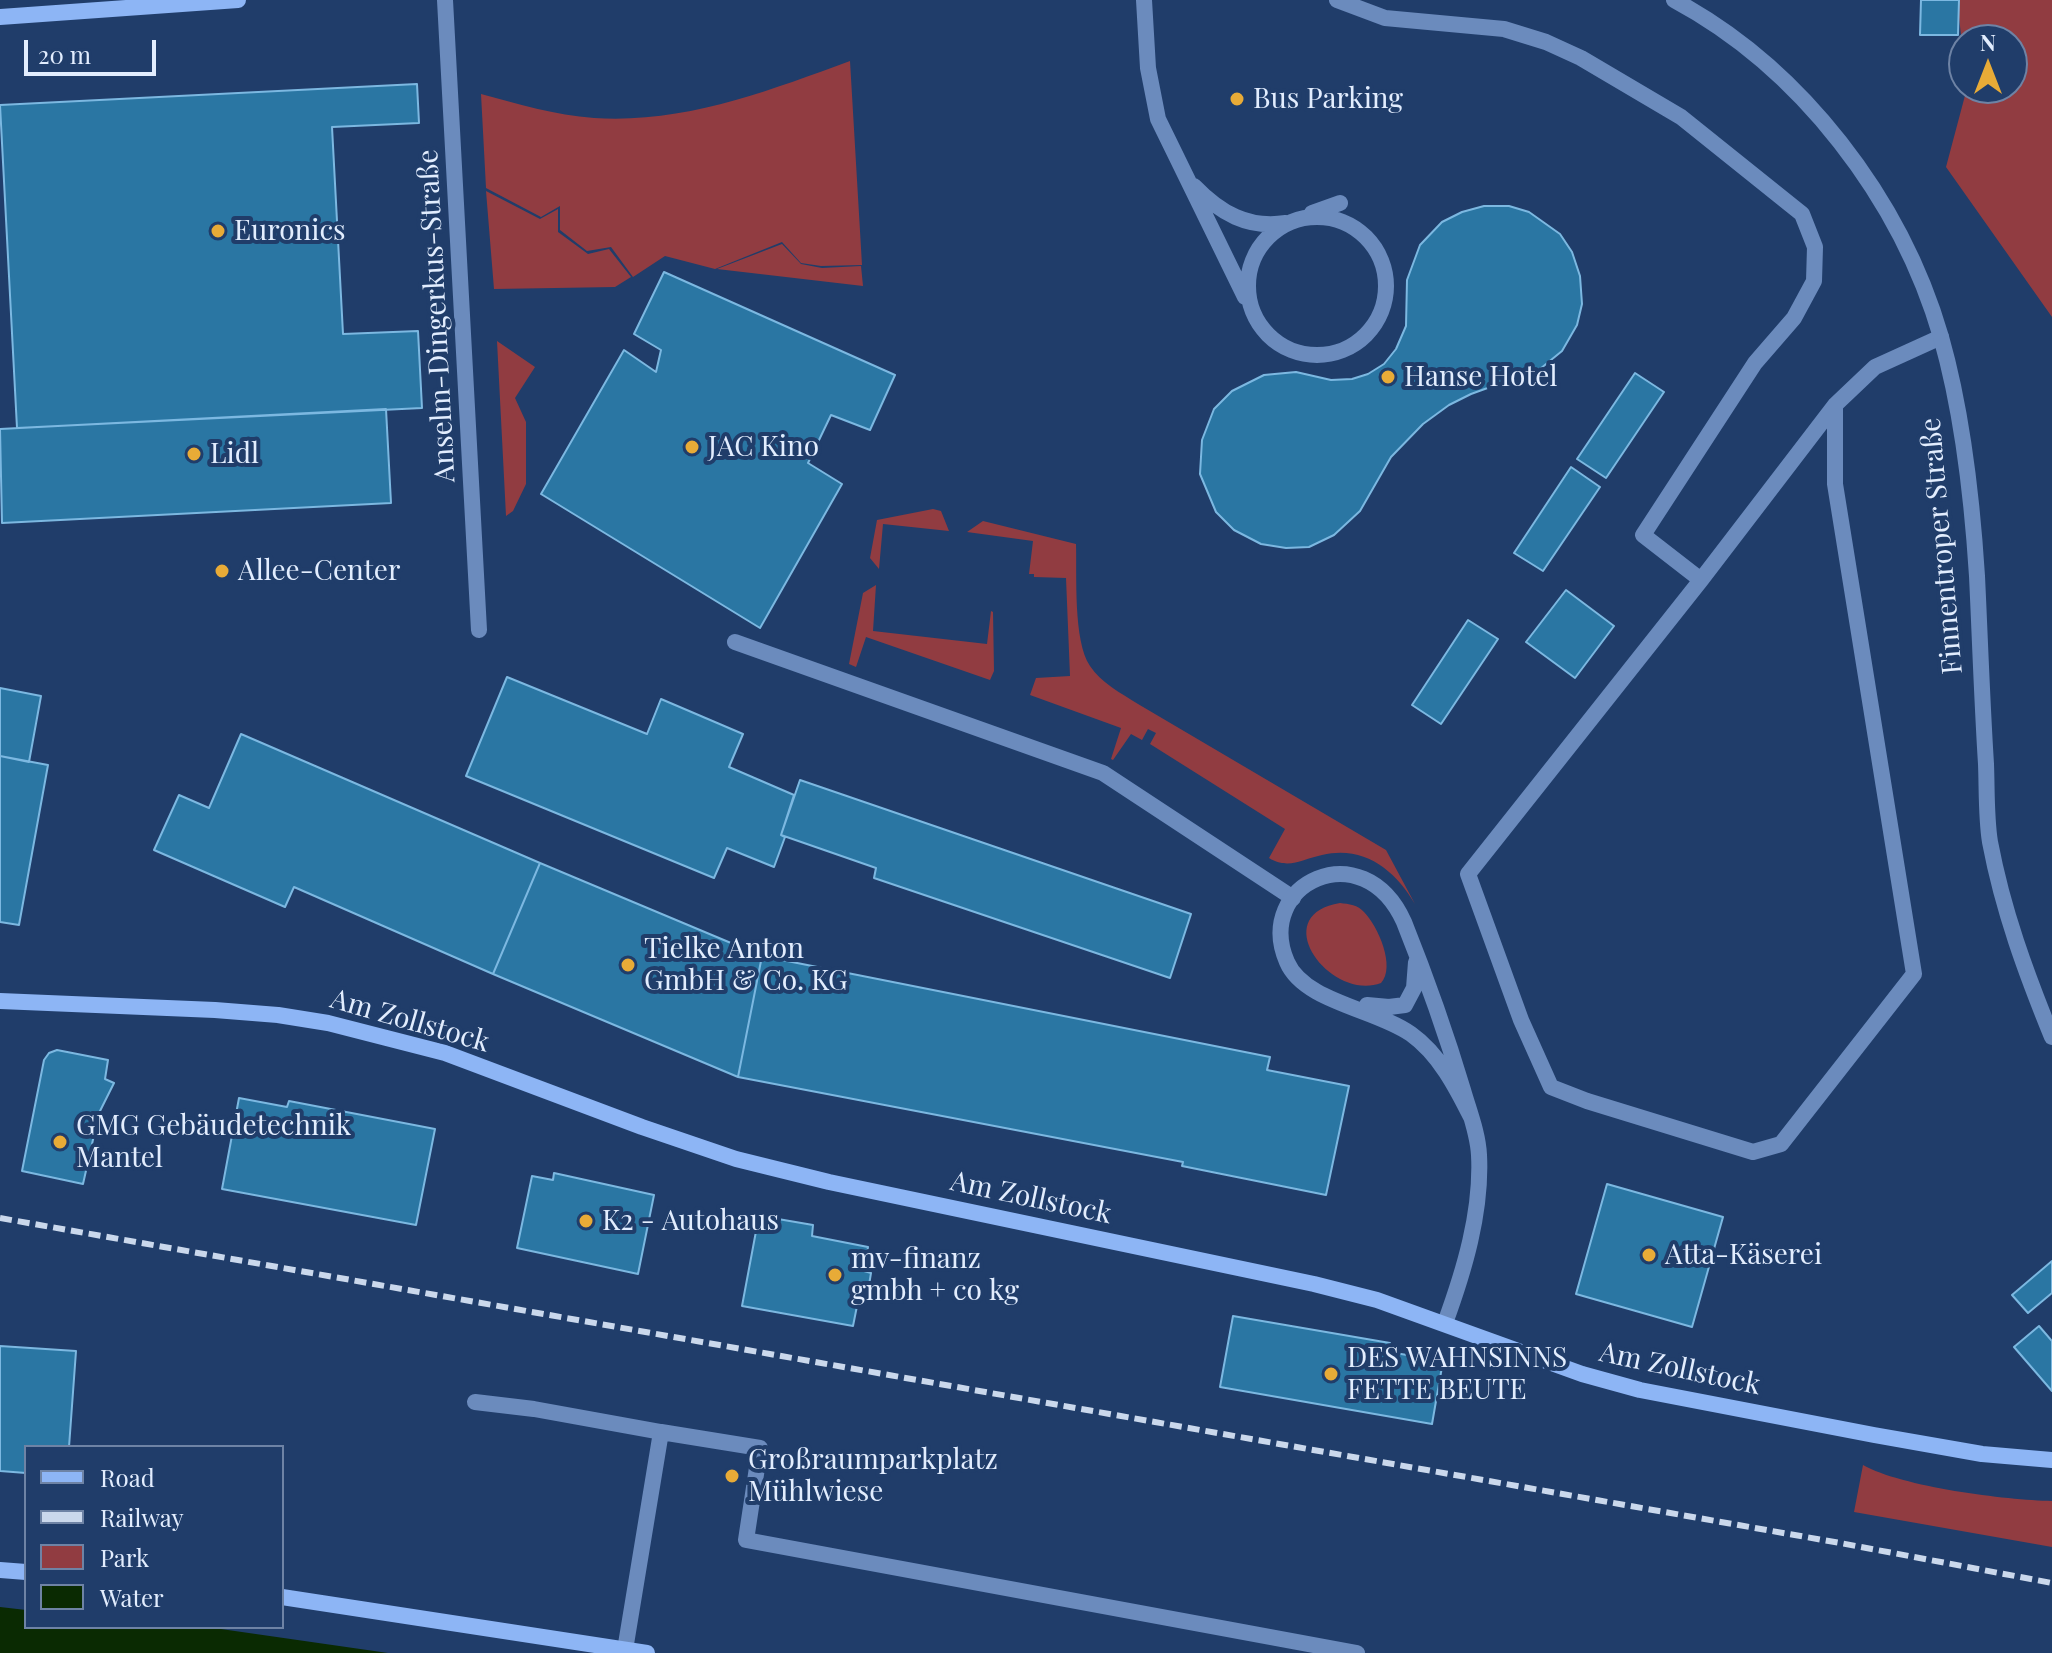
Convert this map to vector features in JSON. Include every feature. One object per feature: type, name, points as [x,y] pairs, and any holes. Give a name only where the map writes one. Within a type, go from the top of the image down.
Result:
[{"type":"street","points":[[0,17],[238,0]]},
{"type":"street","name":"Anselm-Dingerkus-Straße","points":[[445,0],[479,630]]},
{"type":"street","points":[[1144,0],[1153,98],[1165,136],[1182,171],[1250,308],[1261,328],[1277,343],[1298,353],[1320,356],[1342,351],[1362,340],[1376,323],[1385,302],[1386,280],[1380,258],[1368,239],[1350,225],[1329,217],[1261,224],[1232,217],[1202,195],[1182,171]]},
{"type":"street","points":[[1337,0],[1385,18],[1504,29],[1546,42],[1581,58],[1681,117],[1802,214],[1815,247],[1814,281],[1794,318],[1755,363],[1643,535],[1701,580]]},
{"type":"street","name":"Finnentroper Straße","points":[[1674,0],[1734,36],[1772,70],[1844,146],[1891,221],[1915,270],[1941,337],[1960,420],[1977,574],[1989,839],[2010,928],[2052,1037]]},
{"type":"street","points":[[1250,308],[1247,285],[1251,263],[1259,247],[1272,233],[1288,223],[1340,203]]},
{"type":"street","points":[[1835,405],[1835,484],[1914,974],[1781,1144],[1753,1152],[1551,1087],[1516,1006],[1468,874],[1835,405],[1875,367],[1941,337]]},
{"type":"street","points":[[735,642],[1103,773],[1293,898]]},
{"type":"street","points":[[1445,1323],[1465,1263],[1477,1197],[1479,1156],[1471,1117],[1450,1047],[1396,904],[1380,887],[1360,876],[1327,874],[1303,887],[1293,898],[1282,923],[1281,940],[1286,961],[1301,981],[1326,996],[1385,1018],[1413,1035],[1438,1060],[1471,1117]]},
{"type":"street","points":[[1326,996],[1368,1005],[1405,1005],[1410,999],[1416,977],[1413,944]]},
{"type":"street","name":"Am Zollstock","points":[[0,1001],[278,1015],[375,1034],[445,1053],[736,1159],[829,1182],[1377,1300],[1582,1374],[1640,1390],[1982,1454],[2052,1460]]},
{"type":"street","points":[[475,1402],[534,1409],[760,1448],[746,1540],[1357,1653]]},
{"type":"street","points":[[625,1650],[661,1432]]},
{"type":"street","points":[[0,1570],[24,1572]]},
{"type":"street","points":[[284,1597],[647,1653]]},
{"type":"green space","points":[[1957,0],[2052,0],[2052,317],[1946,167],[1963,104],[2028,104],[2028,24],[1960,24]]},
{"type":"green space","points":[[850,61],[862,265],[801,263],[782,242],[715,269],[665,256],[633,277],[611,247],[587,251],[560,230],[560,206],[541,217],[486,188],[481,94],[579,117],[627,119],[692,111],[725,103]]},
{"type":"green space","points":[[486,191],[540,219],[558,209],[558,232],[588,254],[609,249],[631,277],[615,287],[494,289]]},
{"type":"green space","points":[[782,244],[801,264],[822,268],[861,266],[863,286],[717,269]]},
{"type":"green space","points":[[497,341],[535,367],[515,398],[526,422],[526,484],[513,511],[506,516]]},
{"type":"green space","points":[[933,509],[941,511],[949,531],[883,524],[879,569],[870,558],[877,520]]},
{"type":"green space","points":[[983,521],[1076,544],[1081,641],[1090,666],[1100,678],[1138,704],[1386,850],[1415,904],[1388,871],[1365,857],[1337,853],[1289,863],[1269,858],[1285,829],[1150,744],[1156,733],[1148,729],[1142,740],[1131,734],[1113,760],[1121,728],[1030,695],[1036,678],[1070,676],[1066,578],[1034,577],[1034,574],[1029,574],[1033,541],[967,532]]},
{"type":"green space","points":[[876,585],[873,631],[987,644],[993,612],[994,671],[990,680],[866,637],[856,667],[849,664],[863,593]]},
{"type":"green space","points":[[1340,903],[1359,908],[1375,927],[1386,957],[1387,967],[1381,983],[1362,986],[1343,980],[1326,969],[1314,955],[1307,939],[1308,923],[1318,911]]},
{"type":"green space","points":[[1863,1465],[1928,1486],[1982,1495],[2052,1501],[2052,1547],[1854,1512]]},
{"type":"water","points":[[0,1607],[24,1610],[24,1629],[221,1629],[388,1653],[0,1653]]},
{"type":"building","points":[[1921,0],[1959,0],[1958,24],[1948,24],[1948,35],[1920,35]]},
{"type":"building","points":[[417,84],[419,123],[332,127],[343,334],[418,331],[422,408],[17,428],[0,105]]},
{"type":"building","points":[[1484,206],[1509,206],[1529,212],[1560,234],[1572,252],[1580,276],[1582,304],[1577,325],[1562,351],[1540,369],[1471,394],[1423,424],[1391,457],[1360,511],[1334,535],[1309,547],[1286,548],[1261,544],[1234,530],[1216,512],[1200,474],[1202,440],[1214,409],[1232,391],[1264,375],[1296,372],[1331,380],[1352,379],[1384,364],[1396,349],[1406,326],[1407,280],[1420,245],[1442,222]]},
{"type":"building","name":"JAC Kino","points":[[664,272],[895,375],[870,430],[831,415],[808,463],[842,484],[760,628],[541,494],[624,350],[656,372],[661,350],[634,334]]},
{"type":"building","points":[[1635,373],[1664,392],[1606,478],[1577,459]]},
{"type":"building","name":"Lidl","points":[[386,409],[391,503],[2,523],[0,429]]},
{"type":"building","points":[[1571,467],[1600,487],[1543,571],[1514,553]]},
{"type":"building","points":[[1566,590],[1614,626],[1575,678],[1526,642]]},
{"type":"building","points":[[1468,620],[1498,639],[1441,724],[1412,705]]},
{"type":"building","points":[[507,677],[647,734],[661,699],[743,734],[729,767],[794,795],[781,835],[785,837],[774,867],[727,848],[714,878],[466,776]]},
{"type":"building","points":[[0,688],[41,696],[29,762],[0,756]]},
{"type":"building","points":[[241,734],[540,863],[493,974],[294,887],[285,907],[154,850],[179,795],[209,808]]},
{"type":"building","points":[[0,756],[48,765],[19,925],[0,922]]},
{"type":"building","points":[[800,780],[1191,914],[1170,978],[874,878],[876,868],[781,835]]},
{"type":"building","name":"Tielke Anton GmbH & Co. KG","points":[[540,863],[762,956],[738,1077],[493,974]]},
{"type":"building","points":[[762,956],[1270,1057],[1267,1070],[1349,1086],[1326,1195],[1182,1166],[1183,1162],[738,1077]]},
{"type":"building","name":"GMG Gebäudetechnik Mantel","points":[[57,1050],[108,1060],[105,1079],[114,1083],[99,1113],[83,1184],[22,1171],[44,1060],[49,1053]]},
{"type":"building","points":[[239,1098],[287,1107],[289,1101],[435,1129],[416,1225],[222,1189]]},
{"type":"building","name":"K2 - Autohaus","points":[[554,1173],[654,1195],[638,1274],[517,1248],[532,1176],[553,1180]]},
{"type":"building","name":"Atta-Käserei","points":[[1607,1184],[1723,1217],[1692,1327],[1576,1294]]},
{"type":"building","points":[[778,1219],[813,1225],[812,1236],[868,1247],[864,1271],[871,1273],[866,1303],[858,1301],[853,1326],[742,1306],[757,1226],[776,1230]]},
{"type":"building","points":[[2052,1261],[2052,1293],[2028,1313],[2012,1295]]},
{"type":"building","name":"DES WAHNSINNS FETTE BEUTE","points":[[1233,1316],[1390,1343],[1389,1352],[1443,1361],[1432,1424],[1220,1387]]},
{"type":"building","points":[[2039,1326],[2052,1341],[2052,1391],[2014,1347]]},
{"type":"building","points":[[0,1346],[76,1351],[69,1445],[24,1445],[24,1473],[0,1471]]},
{"type":"railway","points":[[0,1218],[2052,1583]]},
{"type":"place","name":"Bus Parking","points":[[1237,99]]},
{"type":"place","name":"Euronics","points":[[218,231]]},
{"type":"place","name":"Hanse Hotel","points":[[1388,377]]},
{"type":"place","name":"JAC Kino","points":[[692,447]]},
{"type":"place","name":"Lidl","points":[[194,454]]},
{"type":"place","name":"Allee-Center","points":[[222,571]]},
{"type":"place","name":"Tielke Anton GmbH & Co. KG","points":[[628,965]]},
{"type":"place","name":"GMG Gebäudetechnik Mantel","points":[[60,1142]]},
{"type":"place","name":"K2 - Autohaus","points":[[586,1221]]},
{"type":"place","name":"Atta-Käserei","points":[[1649,1255]]},
{"type":"place","name":"mv-finanz gmbh + co kg","points":[[835,1275]]},
{"type":"place","name":"DES WAHNSINNS FETTE BEUTE","points":[[1331,1374]]},
{"type":"place","name":"Großraumparkplatz Mühlwiese","points":[[732,1476]]}]
